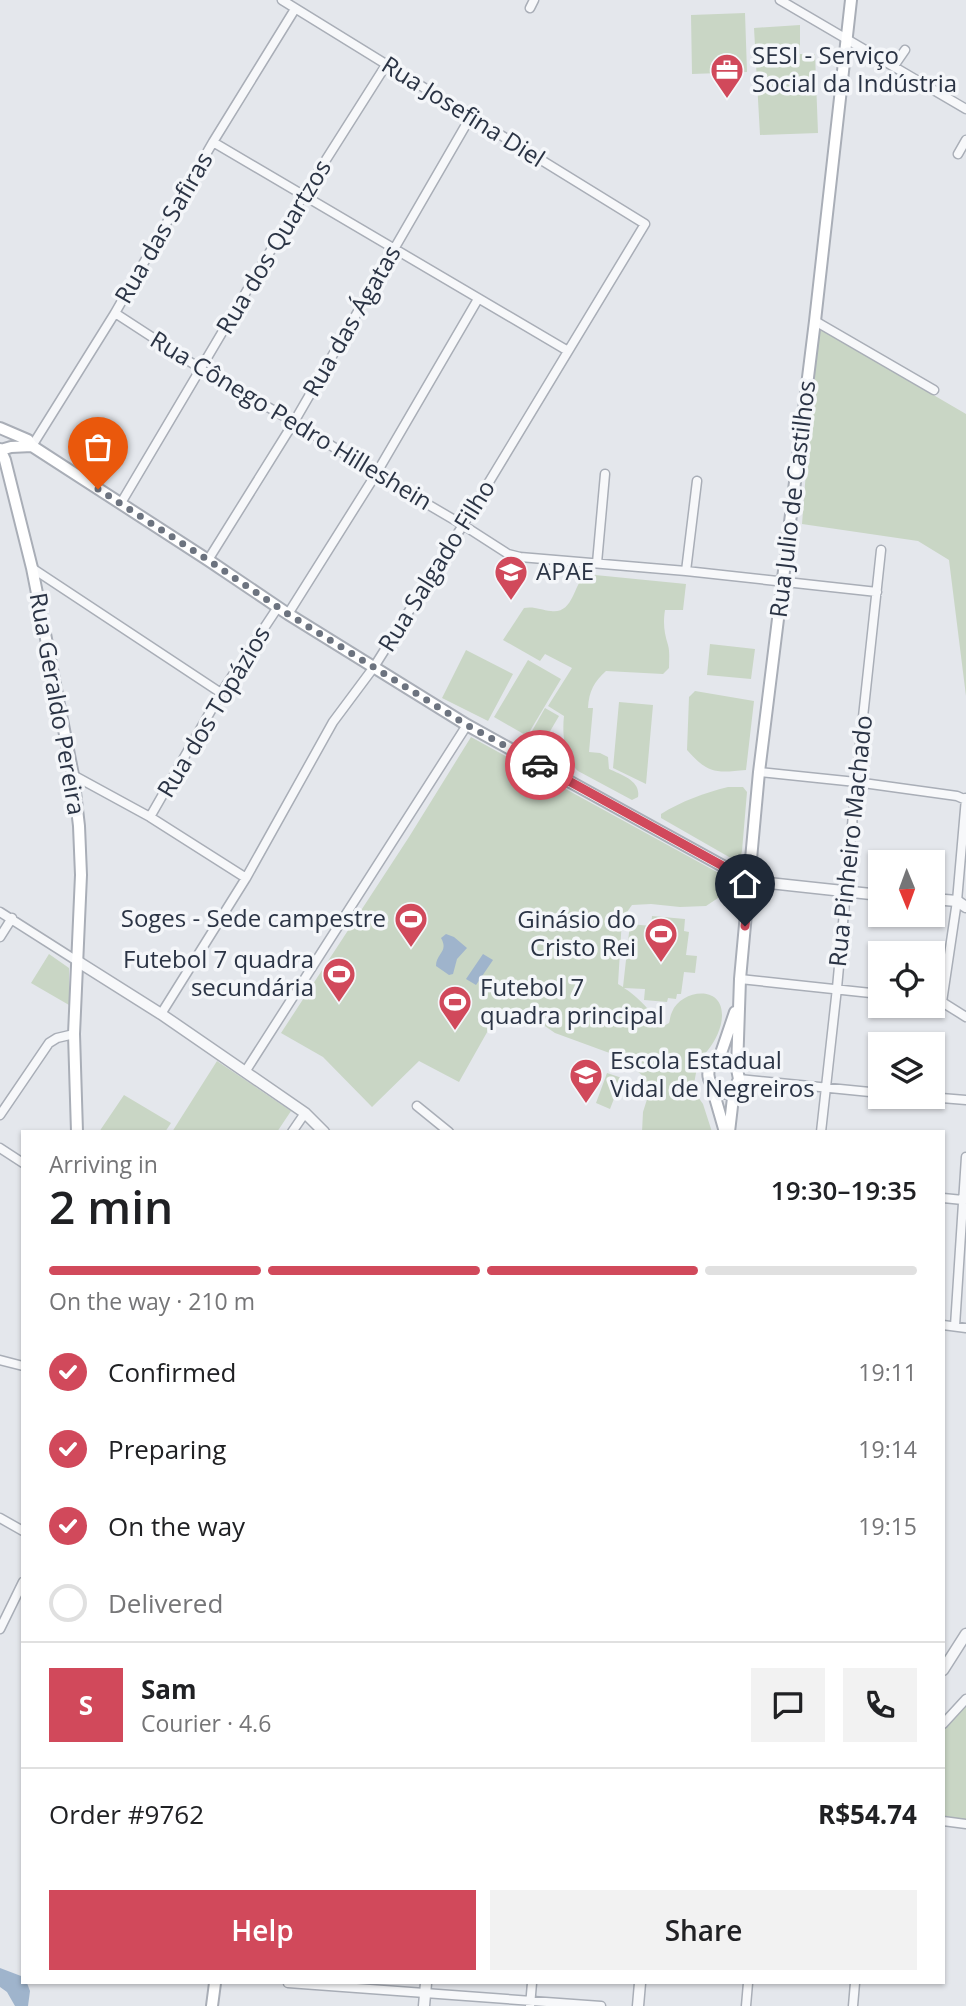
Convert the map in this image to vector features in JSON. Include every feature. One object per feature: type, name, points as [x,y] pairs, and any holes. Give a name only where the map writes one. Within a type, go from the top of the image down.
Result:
[{"type":"main road","name":"Rua Julio de Castilhos","points":[[727,1130],[737,1079],[740,979],[759,772],[816,321],[851,0]]},
{"type":"main road","points":[[0,428],[28,440],[32,446],[283,611],[467,725],[750,881]]},
{"type":"main road","points":[[0,449],[32,446]]},
{"type":"main road","name":"Rua Geraldo Pereira","points":[[0,449],[32,568],[73,775],[79,826],[81,875],[74,1034],[77,1130]]},
{"type":"main road","name":"Rua Julio de Castilhos","points":[[718,1062],[739,999]]},
{"type":"main road","points":[[718,1062],[729,1062],[737,1079],[729,1091],[720,1092],[712,1087],[708,1078],[714,1065],[718,1062]]},
{"type":"main road","name":"Rua Julio de Castilhos","points":[[712,1087],[726,1130]]},
{"type":"main road","points":[[212,2006],[215,1984]]},
{"type":"street","name":"Rua Josefina Diel","points":[[282,0],[645,224]]},
{"type":"street","points":[[780,0],[966,109]]},
{"type":"street","name":"Rua das Safiras","points":[[32,446],[115,313],[213,142],[295,9]]},
{"type":"street","points":[[894,66],[905,50]]},
{"type":"street","name":"Rua dos Quartzos","points":[[121,503],[303,196],[386,65]]},
{"type":"street","name":"Rua das Ágatas","points":[[208,560],[294,422],[471,116]]},
{"type":"street","points":[[958,154],[966,140]]},
{"type":"street","points":[[213,142],[568,351]]},
{"type":"street","name":"Rua Salgado Filho","points":[[161,1014],[246,878],[333,722],[374,667],[463,525],[645,224]]},
{"type":"street","name":"Rua dos Topázios","points":[[150,817],[221,693],[283,611],[376,474],[478,299]]},
{"type":"street","name":"Rua Cônego Pedro Hilleshein","points":[[115,313],[201,369],[294,422],[508,554],[877,592]]},
{"type":"street","points":[[816,321],[934,390]]},
{"type":"street","points":[[597,563],[605,474]]},
{"type":"street","points":[[686,571],[697,481]]},
{"type":"street","name":"Rua Pinheiro Machado","points":[[821,1130],[881,551]]},
{"type":"street","points":[[32,568],[221,693]]},
{"type":"street","points":[[245,1072],[467,725]]},
{"type":"street","points":[[759,772],[856,782],[966,799],[961,904],[945,969]]},
{"type":"street","points":[[73,775],[150,817],[246,878]]},
{"type":"street","points":[[750,881],[868,894]]},
{"type":"street","points":[[0,912],[161,1014],[305,1113],[322,1130]]},
{"type":"street","points":[[0,937],[12,918]]},
{"type":"street","points":[[740,979],[868,992]]},
{"type":"street","points":[[945,1005],[966,1017]]},
{"type":"street","points":[[0,1115],[49,1043],[74,1034]]},
{"type":"street","points":[[737,1079],[868,1092]]},
{"type":"street","points":[[945,1098],[966,1100]]},
{"type":"street","points":[[417,1106],[447,1130]]},
{"type":"street","points":[[293,1130],[305,1113]]},
{"type":"street","points":[[0,1148],[21,1162]]},
{"type":"street","points":[[955,1326],[966,1157]]},
{"type":"street","points":[[945,1198],[963,1200]]},
{"type":"street","points":[[945,1325],[966,1328]]},
{"type":"street","points":[[0,1360],[21,1365]]},
{"type":"street","points":[[0,1518],[21,1530]]},
{"type":"street","points":[[0,1629],[21,1586]]},
{"type":"street","points":[[945,1667],[966,1634]]},
{"type":"street","points":[[945,1722],[966,1699]]},
{"type":"street","points":[[945,1821],[966,1824]]},
{"type":"street","points":[[316,1984],[426,1987],[530,2003],[601,2006]]},
{"type":"street","points":[[530,2003],[531,1984]]},
{"type":"street","points":[[638,2006],[640,1984]]},
{"type":"street","points":[[746,2006],[748,1984]]},
{"type":"street","points":[[853,2006],[856,1984]]},
{"type":"street","points":[[424,2006],[426,1987]]},
{"type":"green space","points":[[745,13],[747,72],[692,74],[691,15]]},
{"type":"green space","points":[[800,25],[800,54],[815,54],[818,133],[760,135],[754,28]]},
{"type":"green space","points":[[817,327],[966,414],[966,696],[949,560],[918,541],[802,524]]},
{"type":"green space","points":[[585,574],[686,584],[683,610],[665,610],[664,628],[669,651],[669,668],[663,674],[606,671],[591,692],[588,708],[593,708],[589,752],[608,757],[609,769],[634,783],[638,797],[632,800],[578,771],[570,760],[564,738],[564,716],[548,706],[572,668],[545,654],[540,661],[503,640],[524,608],[558,611],[564,608]]},
{"type":"green space","points":[[710,644],[755,649],[751,679],[707,675]]},
{"type":"green space","points":[[466,650],[513,674],[488,721],[442,698]]},
{"type":"green space","points":[[528,660],[561,679],[527,736],[494,717]]},
{"type":"green space","points":[[695,691],[754,701],[746,770],[727,772],[707,768],[687,750],[689,697]]},
{"type":"green space","points":[[619,702],[653,705],[646,784],[613,768]]},
{"type":"green space","points":[[545,708],[559,716],[542,745],[528,738]]},
{"type":"green space","points":[[471,737],[735,882],[706,906],[632,905],[622,919],[618,984],[623,987],[630,924],[651,926],[652,916],[685,919],[684,931],[689,932],[686,955],[697,956],[695,973],[684,972],[681,994],[677,994],[676,999],[668,998],[667,1002],[644,1000],[645,989],[624,988],[640,1001],[662,1027],[669,1023],[671,1013],[677,1005],[692,995],[709,995],[720,1005],[720,1029],[714,1042],[699,1061],[693,1090],[703,1104],[711,1130],[642,1130],[643,1112],[649,1093],[645,1078],[633,1067],[615,1055],[555,1033],[536,1020],[506,1016],[499,1011],[459,1082],[419,1061],[372,1107],[323,1057],[281,1033]]},
{"type":"green space","points":[[728,787],[743,787],[747,792],[742,851],[740,859],[736,861],[661,818],[661,814],[685,801]]},
{"type":"green space","points":[[49,954],[69,968],[69,1005],[31,983]]},
{"type":"green space","points":[[217,1061],[291,1111],[278,1130],[173,1130]]},
{"type":"green space","points":[[607,1073],[622,1078],[610,1109],[596,1103]]},
{"type":"green space","points":[[124,1095],[171,1123],[166,1130],[100,1130]]},
{"type":"green space","points":[[966,1703],[966,1824],[945,1821],[945,1726]]},
{"type":"water","points":[[446,934],[467,948],[457,959],[453,974],[449,975],[436,966],[444,946],[441,938]]},
{"type":"water","points":[[483,954],[493,960],[476,985],[466,979]]},
{"type":"water","points":[[0,1968],[21,1976],[21,1984],[27,1984],[30,1991],[28,2006],[15,2006],[7,1992],[0,1987]]},
{"type":"way so far","points":[[98,489],[288,614],[467,725],[540,765]]},
{"type":"place","name":"SESI - Serviço Social da Indústria","points":[[727,100]]},
{"type":"place","name":"APAE","points":[[511,602]]},
{"type":"place","name":"Soges - Sede campestre","points":[[411,949]]},
{"type":"place","name":"Ginásio do Cristo Rei","points":[[661,964]]},
{"type":"place","name":"Futebol 7 quadra secundária","points":[[339,1004]]},
{"type":"place","name":"Futebol 7 quadra principal","points":[[455,1032]]},
{"type":"place","name":"Escola Estadual Vidal de Negreiros","points":[[586,1105]]},
{"type":"route","points":[[540,765],[750,881],[745,926]]}]
